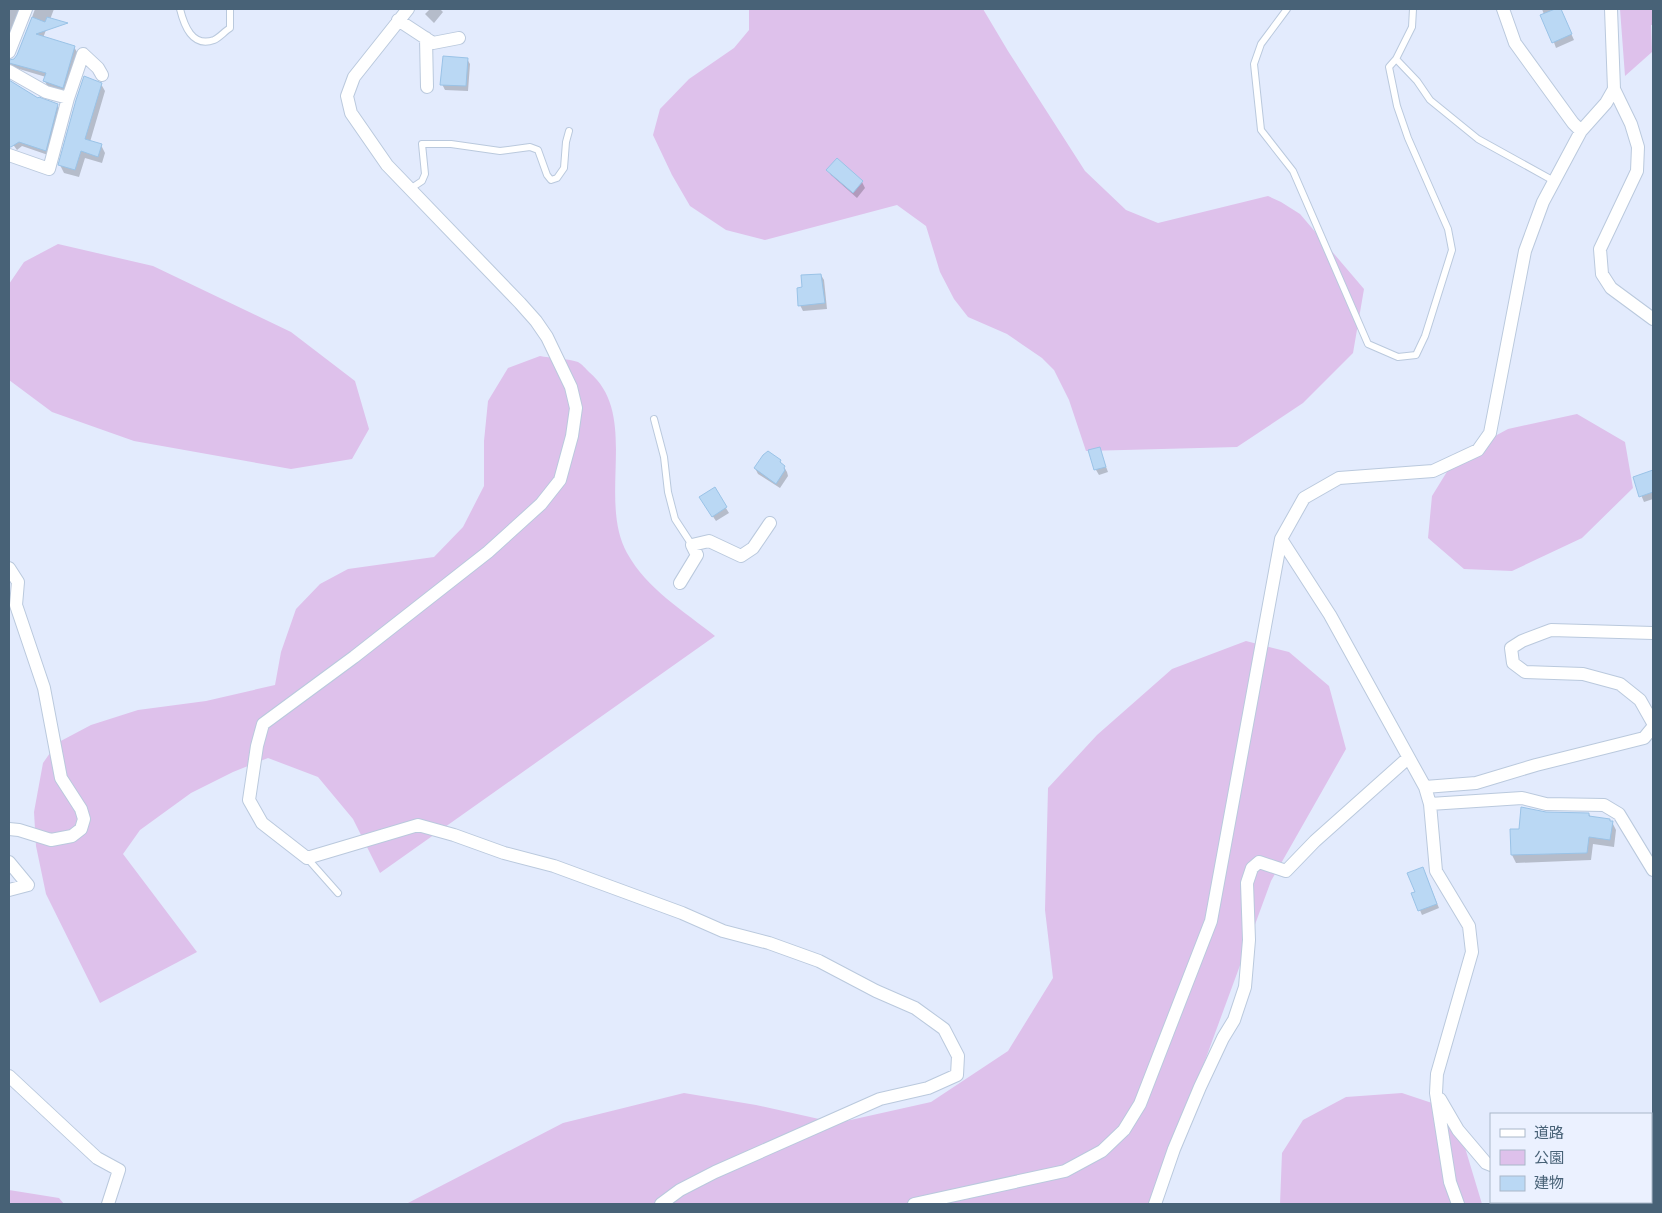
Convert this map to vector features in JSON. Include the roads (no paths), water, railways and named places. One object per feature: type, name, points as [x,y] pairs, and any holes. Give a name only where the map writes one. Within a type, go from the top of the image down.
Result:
[{"type":"street","points":[[9,52],[26,9]]},
{"type":"street","points":[[408,9],[354,77],[347,96],[351,113],[387,165],[520,303],[546,337],[570,387],[576,408],[572,436],[560,480],[541,504],[481,558],[354,658],[263,724],[254,762],[249,800],[262,822],[307,858],[418,825],[504,853],[554,866],[682,913],[723,931],[770,943],[819,961],[876,991],[915,1008],[944,1029],[958,1056],[957,1075],[928,1088],[880,1099],[715,1172],[680,1190],[661,1204]]},
{"type":"street","points":[[1503,9],[1515,44],[1573,123],[1581,131]]},
{"type":"street","points":[[1611,9],[1614,89],[1636,136],[1638,147],[1637,171],[1600,249],[1602,274],[1611,288],[1653,319]]},
{"type":"street","points":[[398,20],[433,43],[459,38]]},
{"type":"street","points":[[426,38],[427,87]]},
{"type":"street","points":[[9,154],[49,169],[68,98],[83,54],[98,68],[102,75]]},
{"type":"street","points":[[9,71],[46,92],[68,98]]},
{"type":"street","points":[[914,1204],[1065,1170],[1102,1151],[1124,1130],[1140,1104],[1211,921],[1281,539],[1304,498],[1339,478],[1433,471],[1478,450],[1490,433],[1525,251],[1543,202],[1581,131],[1606,103],[1614,89]]},
{"type":"street","points":[[680,583],[698,555],[692,545],[710,541],[741,556],[753,548],[770,523]]},
{"type":"street","points":[[1281,539],[1330,615],[1425,787],[1430,804],[1436,871],[1469,926],[1472,952],[1437,1074],[1436,1093],[1450,1182],[1458,1204]]},
{"type":"street","points":[[9,568],[18,582],[16,605],[44,688],[60,778],[80,809],[84,819],[81,829],[72,836],[51,840],[19,830],[9,829]]},
{"type":"street","points":[[1653,633],[1551,630],[1522,641],[1511,648],[1513,663],[1525,672],[1583,674],[1620,684],[1640,700],[1653,723]]},
{"type":"street","points":[[1425,787],[1476,784],[1536,765],[1644,738],[1653,727]]},
{"type":"street","points":[[1155,1204],[1174,1149],[1222,1038],[1234,1020],[1245,987],[1249,940],[1247,883],[1252,868],[1259,862],[1286,871],[1315,841],[1408,758]]},
{"type":"street","points":[[1430,804],[1522,798],[1546,804],[1604,805],[1619,814],[1653,870]]},
{"type":"street","points":[[9,862],[28,885],[9,890]]},
{"type":"street","points":[[9,1076],[97,1158],[119,1170],[108,1204]]},
{"type":"street","points":[[1436,1093],[1458,1130],[1486,1163],[1490,1165]]},
{"type":"lane","points":[[180,9],[190,34],[199,40],[213,40],[230,28],[230,9]]},
{"type":"lane","points":[[1287,9],[1261,44],[1254,64],[1261,130],[1293,171],[1368,344],[1398,356],[1416,355],[1425,336],[1452,250],[1448,229],[1408,138],[1397,106],[1390,67],[1412,27],[1413,9]]},
{"type":"lane","points":[[1396,59],[1417,81],[1430,100],[1478,139],[1554,181]]},
{"type":"lane","points":[[410,189],[422,181],[425,174],[422,144],[451,144],[500,151],[530,148],[538,150],[547,175],[551,180],[557,178],[564,168],[569,131]]},
{"type":"lane","points":[[654,419],[664,457],[668,492],[675,520],[692,545]]},
{"type":"lane","points":[[307,858],[338,893]]}]
